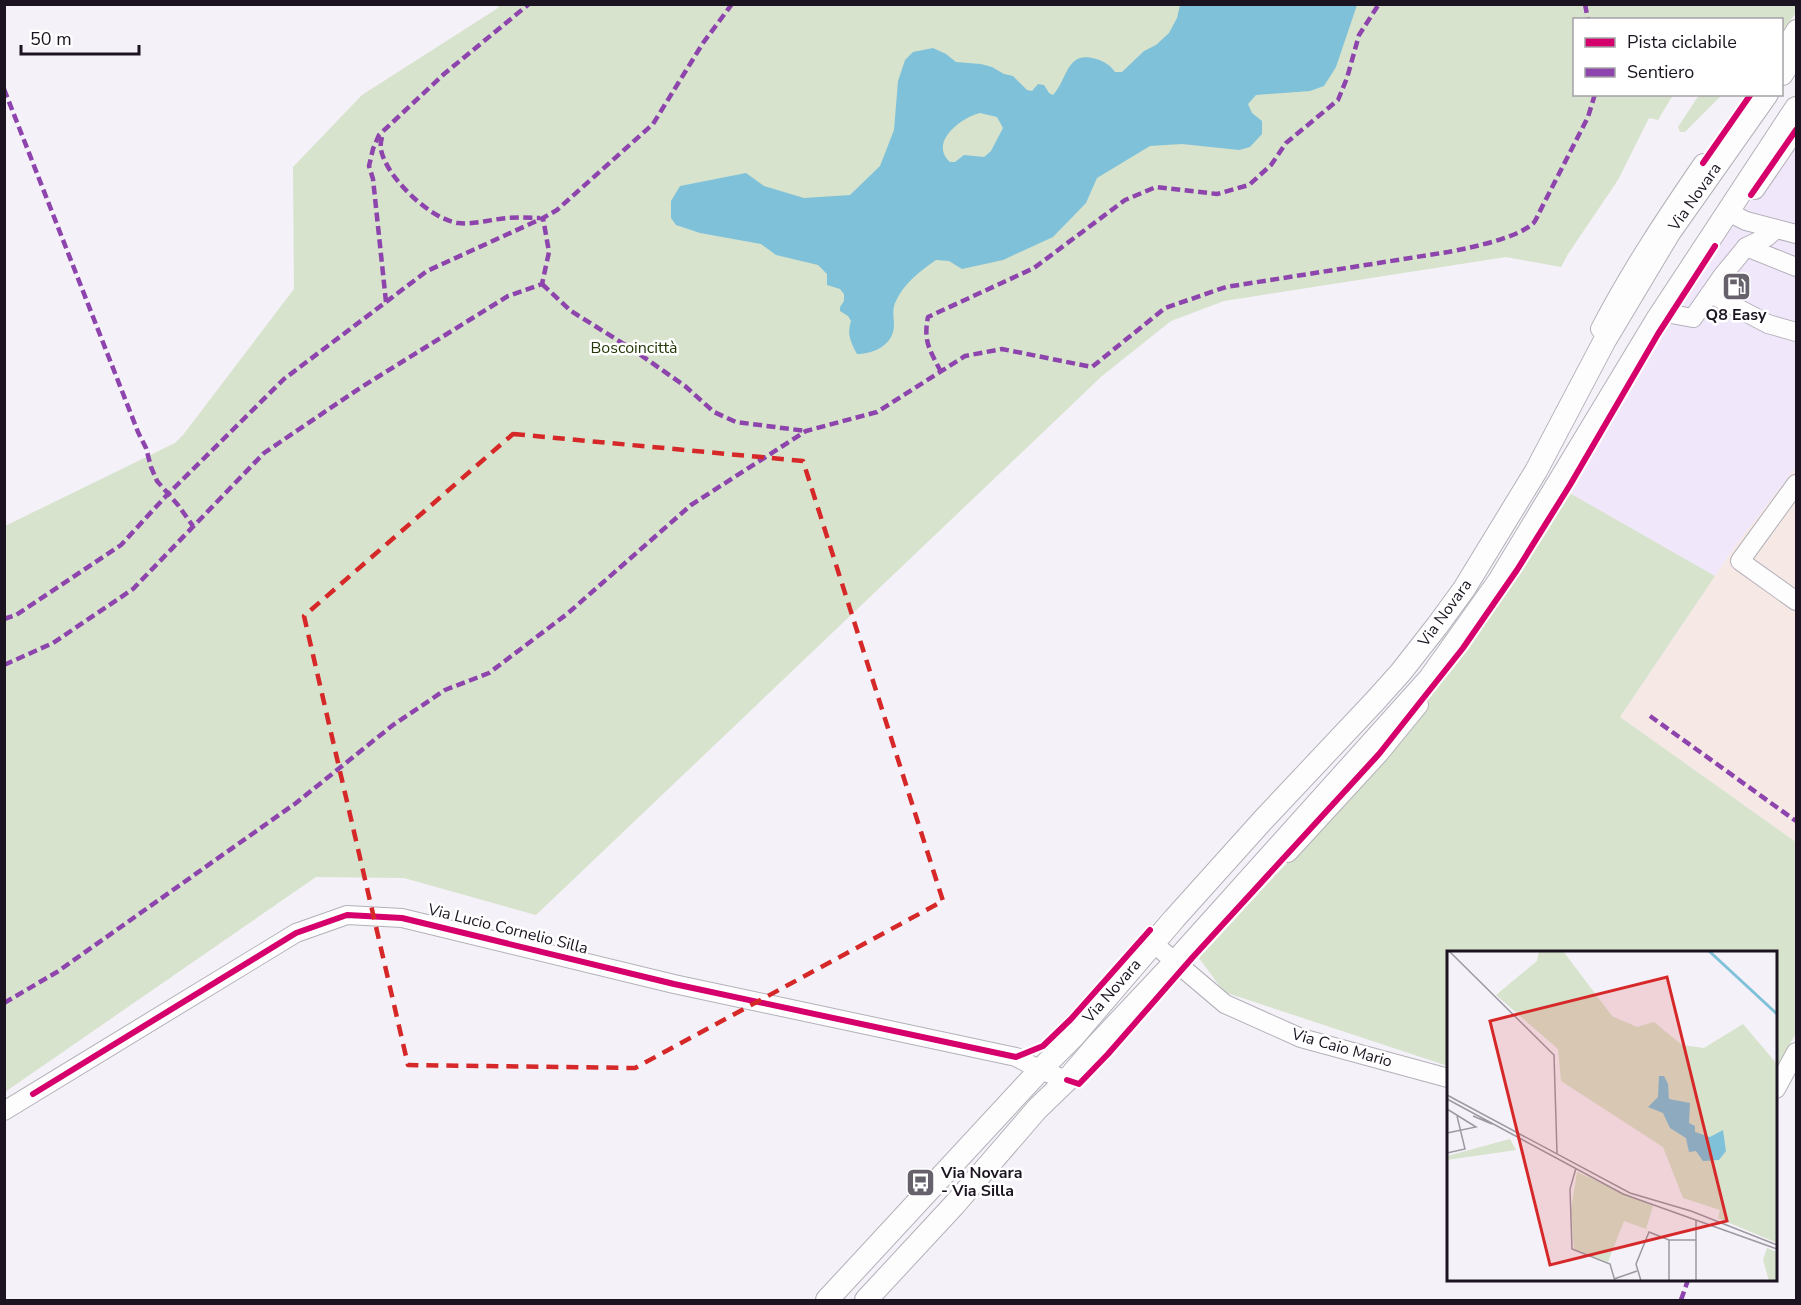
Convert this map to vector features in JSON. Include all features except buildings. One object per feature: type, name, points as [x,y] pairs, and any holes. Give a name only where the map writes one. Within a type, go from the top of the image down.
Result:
[{"type":"main road","points":[[1783,73],[1797,52]]},
{"type":"main road","name":"Via Novara","points":[[827,1300],[1072,1037],[1263,820],[1401,672],[1464,589],[1536,471],[1605,340],[1657,253],[1766,96]]},
{"type":"main road","name":"Via Novara","points":[[866,1300],[955,1204],[1037,1109],[1067,1080],[1177,960],[1430,678],[1500,581],[1671,305],[1732,214],[1797,108]]},
{"type":"main road","points":[[1698,194],[1732,214]]},
{"type":"street","points":[[1783,50],[1797,29]]},
{"type":"street","points":[[1741,131],[1751,96]]},
{"type":"street","points":[[1723,275],[1711,253],[1732,214],[1797,130]]},
{"type":"street","points":[[1149,949],[1150,930],[1356,710],[1417,637],[1466,569],[1540,442],[1618,294],[1653,236],[1703,163]]},
{"type":"street","points":[[1732,214],[1797,234]]},
{"type":"street","points":[[1671,305],[1693,318],[1746,247],[1767,237],[1776,229]]},
{"type":"street","points":[[1746,247],[1797,267]]},
{"type":"street","points":[[1711,294],[1768,324],[1797,332]]},
{"type":"street","points":[[1797,484],[1740,561],[1797,601]]},
{"type":"street","name":"Via Lucio Cornelio Silla","points":[[4,1111],[296,933],[347,915],[402,918],[447,928],[674,984],[1016,1058],[1040,1070]]},
{"type":"street","name":"Via Caio Mario","points":[[1149,949],[1177,960],[1225,1004],[1301,1038],[1447,1077]]},
{"type":"street","points":[[1777,1087],[1797,1052]]},
{"type":"street","points":[[1040,1070],[1067,1080]]},
{"type":"highlighted area","points":[[513,434],[803,461],[943,901],[635,1068],[408,1065],[304,616]]},
{"type":"shaded area","points":[[1796,133],[1796,467],[1715,576],[1566,491],[1671,319]]},
{"type":"shaded area","points":[[1796,467],[1796,842],[1620,717],[1736,545]]},
{"type":"green space","name":"Boscoincittà","points":[[499,5],[1796,5],[1796,13],[1783,30],[1783,18],[1573,18],[1573,96],[1672,96],[1658,120],[1649,118],[1618,180],[1561,267],[1506,257],[1224,301],[1171,321],[1102,376],[536,915],[404,878],[316,877],[5,1092],[5,526],[175,443],[183,435],[294,289],[293,167],[362,95],[498,8]]},
{"type":"green space","points":[[1698,96],[1721,96],[1685,132],[1680,132],[1678,127]]},
{"type":"green space","points":[[1566,491],[1715,576],[1620,717],[1796,842],[1796,1033],[1777,1068],[1777,951],[1447,951],[1447,1066],[1224,992],[1199,958],[1358,786],[1457,663]]},
{"type":"water","points":[[1180,5],[1357,5],[1336,67],[1324,86],[1310,91],[1256,95],[1248,104],[1252,113],[1262,121],[1262,134],[1250,147],[1239,150],[1182,144],[1150,146],[1097,178],[1086,203],[1053,237],[1003,260],[962,269],[949,261],[936,260],[918,273],[898,296],[893,312],[893,333],[882,347],[876,350],[857,354],[850,338],[851,321],[840,311],[844,294],[840,289],[827,285],[827,274],[818,265],[776,255],[761,244],[700,233],[676,225],[671,218],[671,201],[680,186],[746,173],[764,186],[804,198],[850,195],[880,166],[894,130],[898,81],[905,60],[913,52],[933,48],[956,62],[981,64],[1013,76],[1027,90],[1032,91],[1038,84],[1044,85],[1053,95],[1073,62],[1086,57],[1104,62],[1115,72],[1122,72],[1144,51],[1156,45],[1169,33],[1177,18]],"holes":[[[980,113],[997,117],[1003,128],[991,151],[984,157],[964,155],[955,162],[950,162],[944,154],[943,146],[945,139],[957,125]]]},
{"type":"marked path","points":[[386,302],[373,179],[369,166],[379,135],[444,74],[529,4]]},
{"type":"marked path","points":[[4,619],[16,615],[121,545],[166,496],[284,379],[427,271],[557,210],[653,124],[703,43],[732,4]]},
{"type":"marked path","points":[[941,372],[927,340],[928,317],[1034,268],[1125,200],[1156,187],[1217,194],[1249,185],[1271,165],[1286,143],[1338,100],[1347,78],[1359,35],[1379,4]]},
{"type":"marked path","points":[[1585,4],[1588,18]]},
{"type":"marked path","points":[[4,89],[157,481],[193,526]]},
{"type":"marked path","points":[[4,1003],[57,972],[296,803],[393,725],[445,690],[489,673],[567,614],[691,505],[806,431],[877,412],[965,356],[1002,349],[1092,367],[1165,308],[1226,287],[1448,252],[1514,235],[1536,220],[1588,117],[1594,96]]},
{"type":"marked path","points":[[382,137],[381,150],[392,173],[411,196],[435,214],[458,223],[477,223],[508,218],[540,218]]},
{"type":"marked path","points":[[4,665],[53,643],[133,589],[264,453],[360,388],[508,296],[542,284],[549,252],[543,218]]},
{"type":"marked path","points":[[542,284],[571,311],[685,386],[714,412],[736,422],[806,431]]},
{"type":"marked path","points":[[1650,716],[1796,821]]},
{"type":"marked path","points":[[1681,1300],[1688,1281]]},
{"type":"cycle path","points":[[1703,163],[1750,96]]},
{"type":"cycle path","points":[[1751,195],[1796,130]]},
{"type":"cycle path","points":[[1067,1080],[1079,1084],[1108,1054],[1192,958],[1379,754],[1463,648],[1517,570],[1570,485],[1658,334],[1715,246]]},
{"type":"cycle path","points":[[33,1094],[296,933],[347,915],[402,918],[674,984],[1016,1057],[1043,1046],[1071,1019],[1150,930]]},
{"type":"place","name":"Q8 Easy","points":[[1736,287]]},
{"type":"place","name":"Via Novara - Via Silla","points":[[920,1182]]}]
